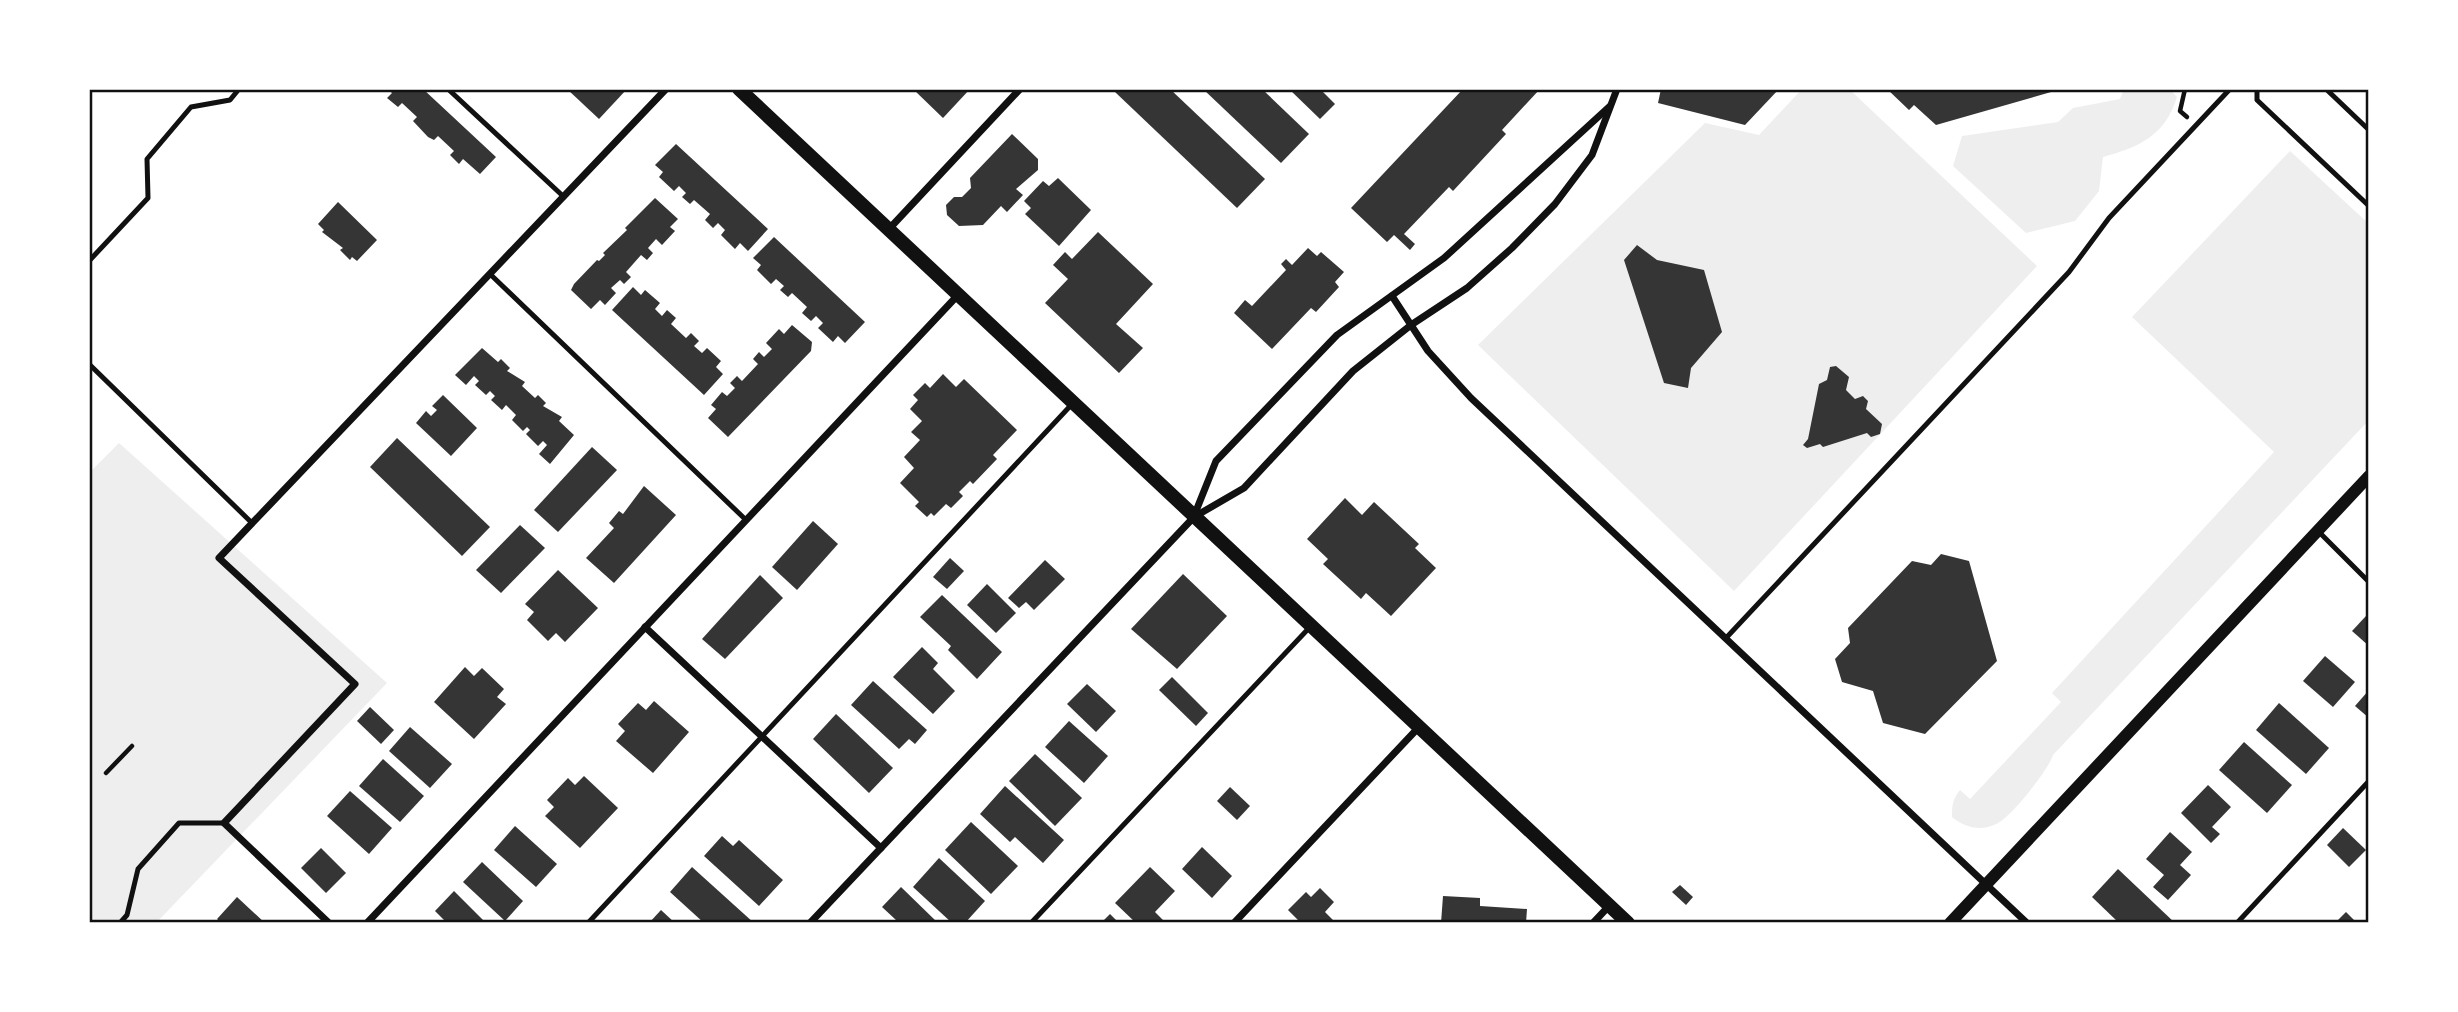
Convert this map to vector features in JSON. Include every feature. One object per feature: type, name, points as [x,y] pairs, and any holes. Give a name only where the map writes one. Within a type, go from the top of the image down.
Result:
[{"type":"main road","points":[[739,89],[1628,923]]},
{"type":"street","points":[[329,923],[224,823],[355,684],[219,558],[666,89]]},
{"type":"street","points":[[889,230],[1020,89]]},
{"type":"street","points":[[810,923],[1194,517],[1244,488],[1353,371],[1411,324],[1468,288],[1555,204],[1592,155],[1617,89]]},
{"type":"street","points":[[1194,517],[1216,461],[1338,335],[1444,258],[1611,106]]},
{"type":"street","points":[[367,923],[958,295]]},
{"type":"street","points":[[1392,296],[1428,351],[1471,398],[2027,923]]},
{"type":"street","points":[[1950,923],[2369,476]]},
{"type":"street","points":[[645,627],[881,848]]},
{"type":"street","points":[[1234,923],[1419,727]]},
{"type":"street","points":[[1593,923],[1609,906]]},
{"type":"lane","points":[[89,261],[148,198],[147,159],[191,107],[230,100],[239,89]]},
{"type":"lane","points":[[448,89],[564,197]]},
{"type":"lane","points":[[1726,638],[2069,272],[2109,218],[2230,89]]},
{"type":"lane","points":[[2257,89],[2257,100],[2369,206]]},
{"type":"lane","points":[[2326,89],[2369,130]]},
{"type":"lane","points":[[490,274],[746,520]]},
{"type":"lane","points":[[89,364],[252,523]]},
{"type":"lane","points":[[589,923],[1073,403]]},
{"type":"lane","points":[[2317,530],[2369,582]]},
{"type":"lane","points":[[1031,923],[1311,626]]},
{"type":"lane","points":[[2237,923],[2369,781]]},
{"type":"lane","points":[[120,923],[127,915],[138,869],[179,823],[224,823]]},
{"type":"path","points":[[2185,89],[2180,111],[2196,125]]},
{"type":"path","points":[[106,773],[132,746]]},
{"type":"shaded area","points":[[1802,89],[1849,89],[2037,266],[1734,591],[1478,345],[1705,123],[1759,135]]},
{"type":"shaded area","points":[[2124,89],[2170,89],[2177,97],[2165,121],[2149,138],[2128,149],[2103,157],[2099,191],[2075,221],[2026,233],[1953,166],[1962,136],[2058,122],[2073,108],[2120,99]]},
{"type":"shaded area","points":[[2290,151],[2369,224],[2369,420],[2053,755],[2038,781],[2004,819],[1986,827],[1974,828],[1962,824],[1952,817],[1953,803],[1960,790],[1970,799],[2061,702],[2052,693],[2274,452],[2132,317]]},
{"type":"shaded area","points":[[119,443],[387,683],[156,923],[89,923],[89,473]]},
{"type":"building","points":[[388,89],[423,89],[496,157],[480,174],[463,159],[459,164],[450,155],[454,151],[438,136],[434,140],[428,137],[413,121],[417,117],[402,103],[398,107],[387,98],[392,93]]},
{"type":"building","points":[[567,89],[627,89],[599,119]]},
{"type":"building","points":[[913,89],[970,89],[943,118]]},
{"type":"building","points":[[1117,89],[1170,89],[1265,179],[1237,208],[1115,92]]},
{"type":"building","points":[[1203,89],[1262,89],[1309,134],[1281,163]]},
{"type":"building","points":[[1289,89],[1320,89],[1335,104],[1320,119]]},
{"type":"building","points":[[1463,89],[1540,89],[1502,130],[1506,134],[1453,191],[1449,187],[1404,234],[1415,244],[1410,250],[1394,235],[1387,242],[1351,208]]},
{"type":"building","points":[[1661,89],[1779,89],[1745,125],[1658,103]]},
{"type":"building","points":[[1887,89],[2058,90],[1936,125],[1914,105],[1909,110]]},
{"type":"building","points":[[1012,134],[1038,159],[1038,170],[1016,189],[1023,195],[1007,212],[1001,206],[983,225],[959,226],[947,215],[946,205],[954,197],[962,197],[971,188],[970,178]]},
{"type":"building","points":[[676,144],[768,229],[748,251],[740,243],[735,249],[721,235],[725,230],[718,223],[713,228],[705,220],[710,214],[694,200],[690,204],[682,197],[686,193],[679,186],[674,191],[659,177],[663,172],[655,165]]},
{"type":"building","points":[[1058,178],[1091,210],[1059,246],[1025,214],[1031,208],[1024,201],[1043,181],[1049,186]]},
{"type":"building","points":[[655,198],[678,219],[670,227],[675,231],[662,245],[656,239],[648,248],[653,253],[647,260],[641,255],[626,272],[631,277],[624,284],[620,280],[611,288],[616,293],[605,305],[600,300],[591,309],[571,290],[574,284],[605,255],[603,253]]},
{"type":"building","points":[[338,202],[377,240],[357,261],[352,257],[350,260],[340,250],[343,248],[322,232],[324,230],[318,224]]},
{"type":"building","points":[[1098,232],[1153,284],[1116,324],[1143,348],[1119,373],[1045,303],[1068,279],[1053,265],[1065,252],[1072,259]]},
{"type":"building","points":[[774,237],[865,322],[845,343],[838,336],[833,342],[818,328],[823,323],[816,316],[811,321],[802,313],[807,307],[792,293],[788,297],[780,290],[784,286],[776,279],[771,284],[757,270],[761,265],[753,258]]},
{"type":"building","points":[[1637,245],[1657,260],[1704,270],[1722,332],[1691,368],[1688,388],[1664,383],[1624,260]]},
{"type":"building","points":[[1308,248],[1317,256],[1321,252],[1344,272],[1335,282],[1339,287],[1316,312],[1311,308],[1272,349],[1234,313],[1245,300],[1252,306],[1286,270],[1281,264],[1286,259],[1292,265]]},
{"type":"building","points":[[633,287],[641,295],[645,290],[660,303],[655,309],[662,316],[667,310],[676,318],[671,324],[686,338],[691,333],[699,341],[694,346],[702,353],[707,348],[721,361],[716,367],[723,374],[704,395],[612,310]]},
{"type":"building","points":[[792,325],[812,342],[811,351],[728,437],[708,418],[716,409],[711,405],[722,392],[727,396],[735,388],[730,383],[737,376],[742,381],[758,364],[753,359],[759,352],[764,357],[772,349],[766,343],[779,329],[784,334]]},
{"type":"building","points":[[482,348],[498,362],[501,359],[510,368],[507,371],[525,382],[522,386],[535,398],[538,395],[546,403],[543,406],[562,417],[559,421],[574,435],[550,464],[539,454],[547,445],[543,441],[538,446],[526,434],[530,430],[527,427],[523,431],[512,420],[516,415],[506,405],[502,410],[491,400],[495,396],[490,391],[486,395],[475,385],[479,381],[474,376],[466,385],[455,375]]},
{"type":"building","points":[[1836,366],[1849,377],[1846,390],[1855,399],[1863,396],[1868,401],[1866,409],[1882,424],[1880,434],[1871,437],[1867,433],[1823,447],[1820,444],[1807,448],[1803,445],[1808,439],[1819,384],[1827,380],[1830,367]]},
{"type":"building","points":[[943,374],[956,387],[964,379],[1017,430],[993,455],[997,459],[973,484],[970,481],[959,492],[963,496],[951,508],[946,504],[934,516],[931,513],[927,517],[915,506],[919,502],[900,483],[914,468],[904,457],[920,440],[911,432],[922,421],[910,409],[918,400],[913,395],[925,383],[930,388]]},
{"type":"building","points":[[443,395],[477,428],[451,456],[416,423],[426,411],[431,416],[437,410],[432,406]]},
{"type":"building","points":[[397,438],[490,527],[462,556],[370,467]]},
{"type":"building","points":[[592,447],[617,470],[558,532],[534,510]]},
{"type":"building","points":[[644,486],[676,515],[614,583],[586,558],[614,528],[609,523],[619,511],[623,514]]},
{"type":"building","points":[[1345,498],[1362,515],[1374,502],[1419,544],[1415,548],[1436,568],[1391,616],[1366,593],[1361,599],[1323,564],[1328,559],[1307,539]]},
{"type":"building","points":[[813,521],[838,544],[797,590],[772,567]]},
{"type":"building","points":[[520,525],[545,548],[501,593],[476,570]]},
{"type":"building","points":[[1941,554],[1969,561],[1997,661],[1925,734],[1883,723],[1873,691],[1842,682],[1835,659],[1850,643],[1848,628],[1912,561],[1931,565]]},
{"type":"building","points":[[950,558],[964,571],[947,589],[933,577]]},
{"type":"building","points":[[1045,560],[1065,579],[1034,610],[1026,602],[1019,608],[1008,598]]},
{"type":"building","points":[[558,570],[598,608],[565,642],[556,633],[548,641],[527,620],[534,612],[525,604]]},
{"type":"building","points":[[1183,574],[1227,616],[1177,669],[1131,629]]},
{"type":"building","points":[[760,575],[783,598],[725,659],[702,639]]},
{"type":"building","points":[[987,584],[1016,613],[996,633],[967,605]]},
{"type":"building","points":[[942,595],[1002,652],[977,679],[948,650],[951,646],[920,617]]},
{"type":"building","points":[[2366,616],[2369,618],[2369,646],[2352,631]]},
{"type":"building","points":[[922,647],[938,663],[933,669],[955,691],[933,714],[893,677]]},
{"type":"building","points":[[2325,656],[2355,682],[2333,707],[2303,681]]},
{"type":"building","points":[[465,667],[474,676],[482,668],[504,689],[497,697],[506,704],[474,739],[434,702]]},
{"type":"building","points":[[1172,677],[1208,713],[1196,726],[1159,690]]},
{"type":"building","points":[[873,681],[927,730],[915,744],[909,739],[899,749],[851,705]]},
{"type":"building","points":[[1087,684],[1116,711],[1096,732],[1067,704]]},
{"type":"building","points":[[2369,690],[2369,718],[2355,706]]},
{"type":"building","points":[[654,701],[689,732],[653,773],[616,741],[625,731],[618,724],[638,703],[646,710]]},
{"type":"building","points":[[2279,703],[2329,748],[2306,774],[2256,730]]},
{"type":"building","points":[[370,707],[394,730],[381,744],[357,721]]},
{"type":"building","points":[[836,714],[893,768],[869,793],[813,739]]},
{"type":"building","points":[[1069,721],[1108,756],[1084,783],[1045,747]]},
{"type":"building","points":[[410,727],[452,764],[430,788],[389,751]]},
{"type":"building","points":[[2244,742],[2292,785],[2267,813],[2219,770]]},
{"type":"building","points":[[1035,754],[1082,798],[1055,826],[1009,781]]},
{"type":"building","points":[[383,759],[424,796],[400,822],[359,786]]},
{"type":"building","points":[[584,776],[618,808],[580,848],[545,816],[554,807],[547,800],[568,778],[575,785]]},
{"type":"building","points":[[2208,785],[2231,807],[2212,827],[2220,834],[2211,843],[2181,813]]},
{"type":"building","points":[[1005,786],[1064,840],[1043,863],[1015,837],[1010,842],[980,814]]},
{"type":"building","points":[[1230,787],[1250,806],[1237,820],[1217,801]]},
{"type":"building","points":[[350,791],[392,828],[369,854],[327,816]]},
{"type":"building","points":[[971,822],[1018,866],[991,894],[945,850]]},
{"type":"building","points":[[515,826],[557,864],[536,887],[494,850]]},
{"type":"building","points":[[2343,828],[2366,850],[2349,867],[2327,845]]},
{"type":"building","points":[[2170,832],[2192,852],[2180,865],[2191,875],[2168,900],[2153,887],[2164,875],[2146,859]]},
{"type":"building","points":[[722,836],[733,846],[739,840],[783,880],[759,906],[704,856]]},
{"type":"building","points":[[1202,847],[1232,876],[1212,898],[1182,869]]},
{"type":"building","points":[[321,848],[346,873],[326,893],[301,868]]},
{"type":"building","points":[[939,858],[985,901],[965,923],[952,923],[913,887]]},
{"type":"building","points":[[482,862],[523,901],[505,921],[463,882]]},
{"type":"building","points":[[692,867],[754,923],[704,923],[670,892]]},
{"type":"building","points":[[1150,867],[1175,891],[1155,912],[1166,923],[1136,923],[1115,903]]},
{"type":"building","points":[[2118,869],[2175,923],[2119,923],[2092,897]]},
{"type":"building","points":[[1680,885],[1693,897],[1686,905],[1672,892]]},
{"type":"building","points":[[901,887],[938,923],[893,923],[896,920],[882,907]]},
{"type":"building","points":[[1320,888],[1334,902],[1325,912],[1336,923],[1301,923],[1288,910],[1306,892],[1311,897]]},
{"type":"building","points":[[454,891],[486,923],[447,923],[435,911]]},
{"type":"building","points":[[1443,896],[1480,898],[1480,906],[1527,909],[1526,923],[1441,923]]},
{"type":"building","points":[[237,897],[265,923],[221,923],[217,919]]},
{"type":"building","points":[[661,910],[675,923],[649,923]]},
{"type":"building","points":[[2346,912],[2357,923],[2335,923]]},
{"type":"building","points":[[1110,914],[1119,923],[1101,923]]}]
